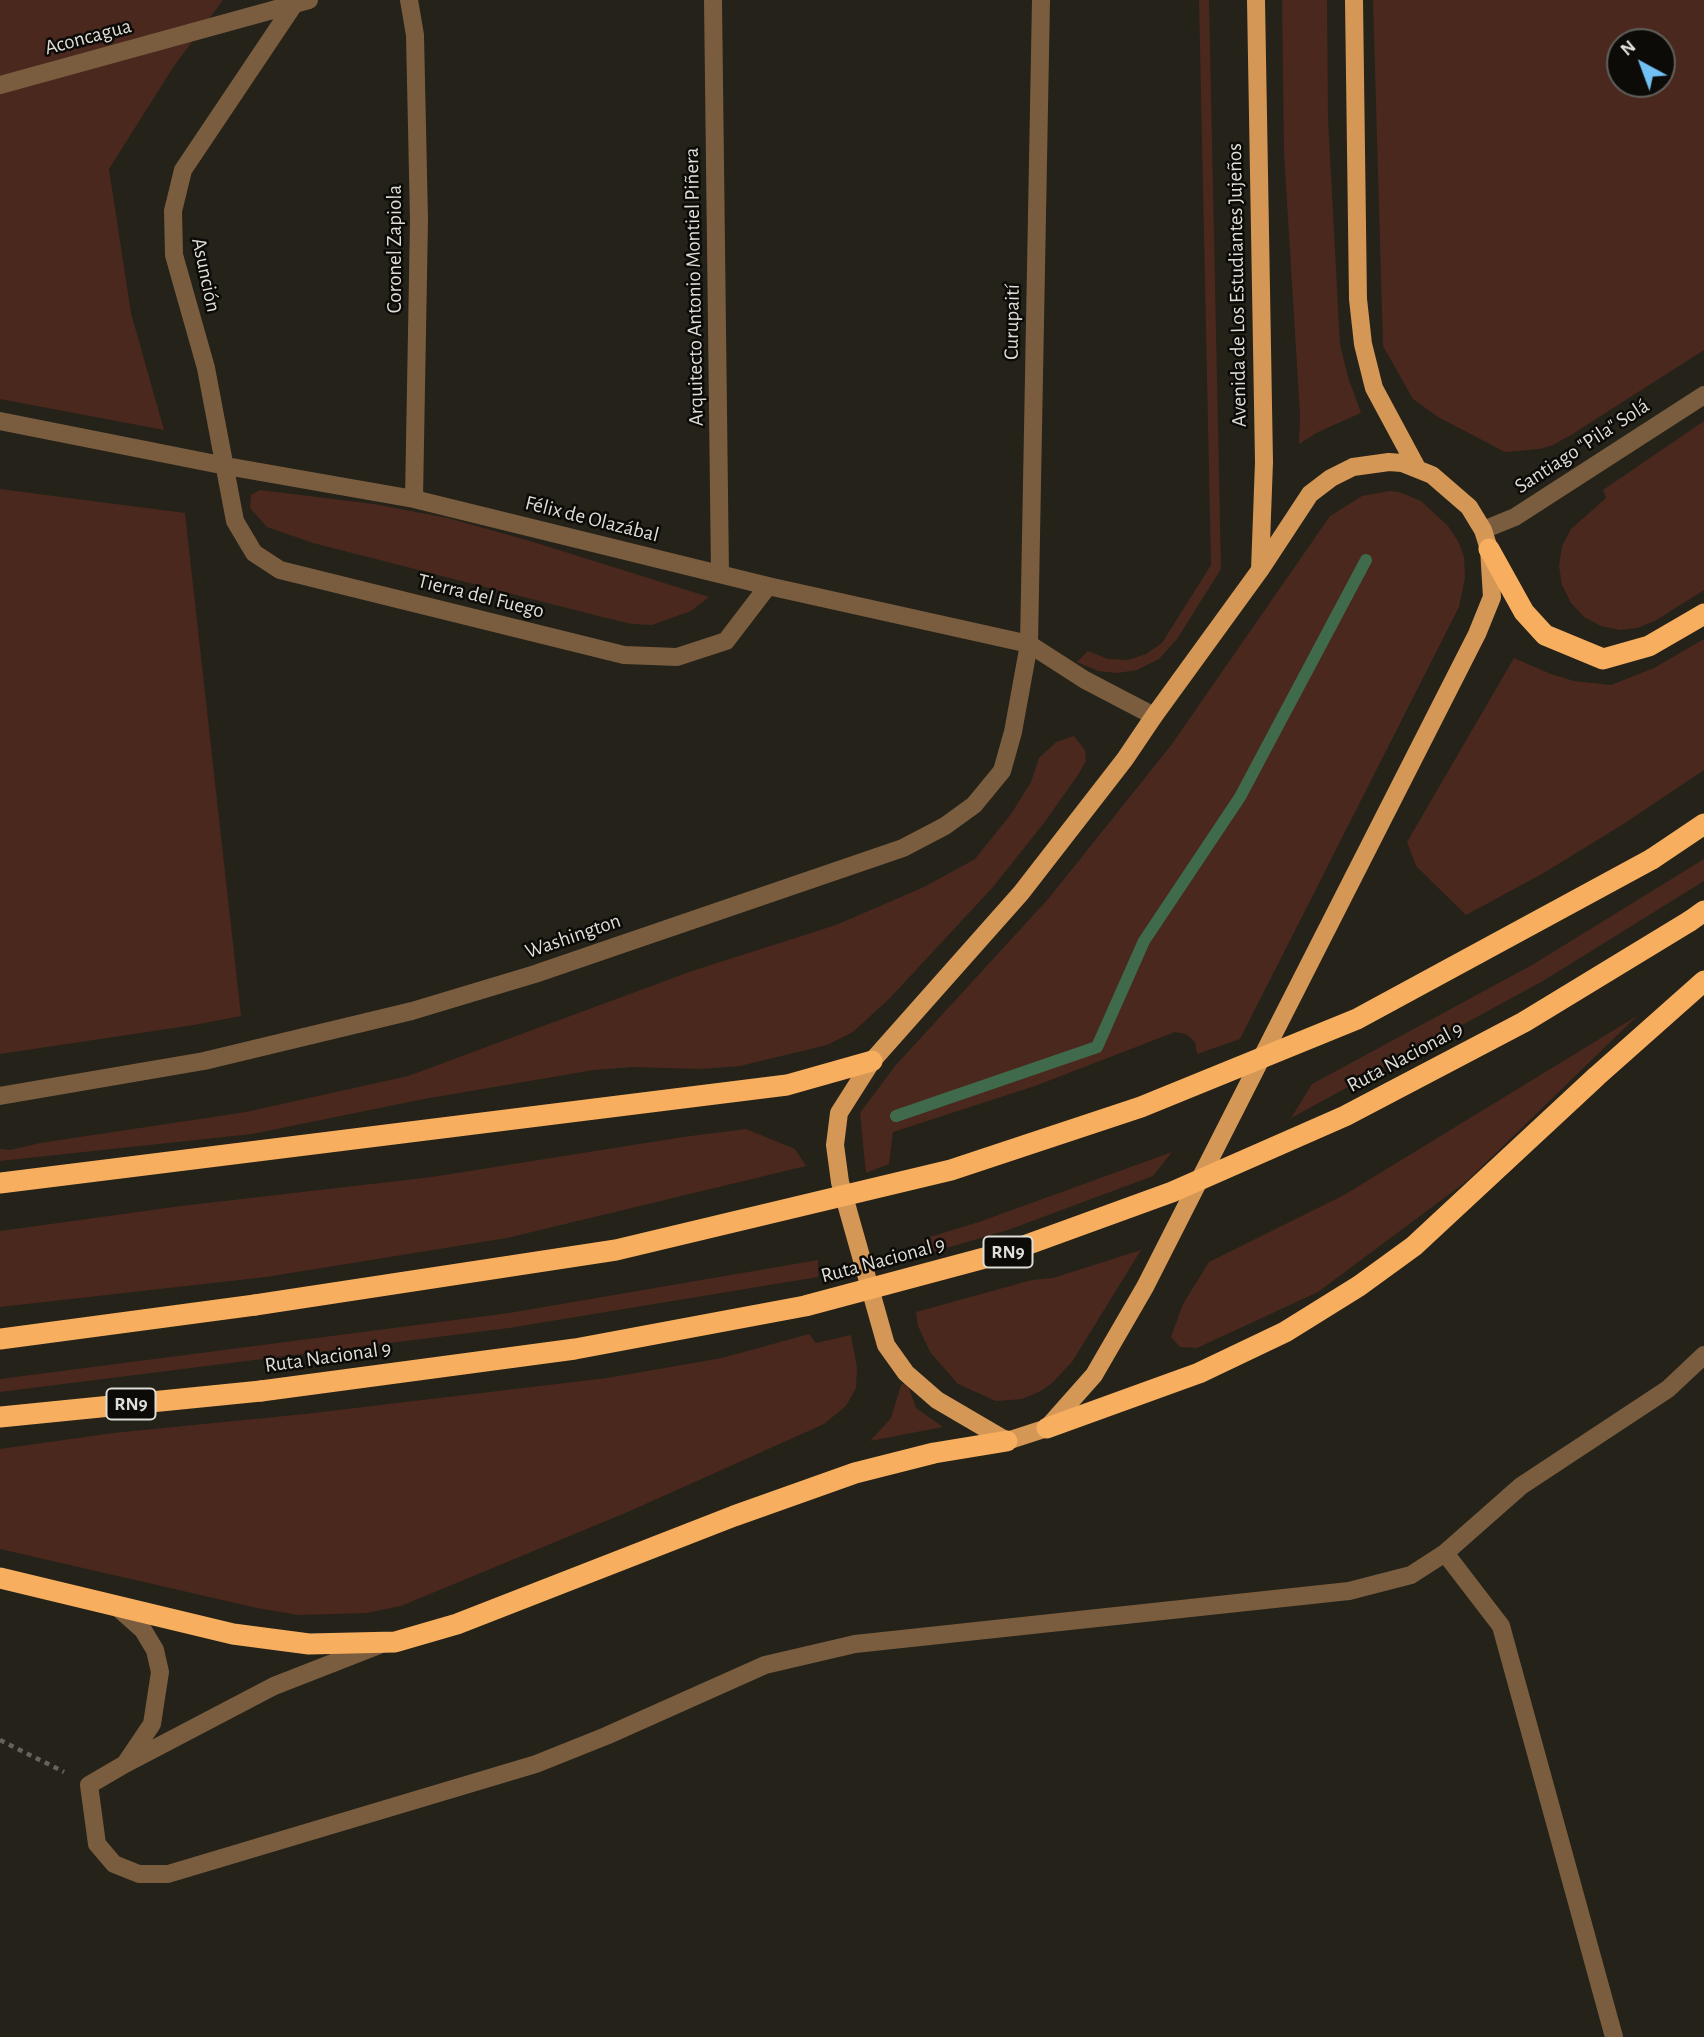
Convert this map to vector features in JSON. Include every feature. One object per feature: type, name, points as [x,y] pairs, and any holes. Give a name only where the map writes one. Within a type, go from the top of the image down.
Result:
[{"type":"highway","points":[[1486,540],[1524,612],[1545,635],[1603,659],[1649,646],[1704,614]]},
{"type":"highway","points":[[0,1339],[255,1305],[616,1250],[951,1170],[1141,1107],[1357,1018],[1652,859],[1704,824]]},
{"type":"highway","name":"Ruta Nacional 9","points":[[0,1417],[261,1391],[575,1349],[792,1309],[1007,1252],[1172,1192],[1345,1116],[1524,1022],[1697,916]]},
{"type":"highway","points":[[1047,1428],[1199,1373],[1285,1332],[1359,1286],[1414,1246],[1704,981]]},
{"type":"highway","points":[[0,1182],[787,1085],[872,1061]]},
{"type":"highway","points":[[0,1578],[233,1634],[296,1642],[395,1642],[457,1624],[734,1516],[855,1473],[934,1453],[1007,1441]]},
{"type":"main road","name":"Avenida de Los Estudiantes Jujeños","points":[[1256,0],[1264,462],[1260,570]]},
{"type":"main road","points":[[1354,0],[1358,299],[1363,344],[1374,388],[1417,468]]},
{"type":"main road","points":[[1389,462],[1417,468],[1432,475],[1468,507],[1486,540],[1492,597],[1477,634],[1145,1287],[1094,1375],[1047,1428],[1007,1441],[937,1400],[906,1373],[886,1345],[840,1182],[835,1145],[839,1114],[872,1061],[1021,893],[1125,759],[1153,716],[1260,570],[1310,494],[1331,478],[1353,467],[1389,462]]},
{"type":"street","name":"Coronel Zapiola","points":[[410,0],[415,35],[419,220],[414,499]]},
{"type":"street","name":"Arquitecto Antonio Montiel Piñera","points":[[713,0],[720,573]]},
{"type":"street","name":"Curupaití","points":[[1029,644],[1041,0]]},
{"type":"street","name":"Aconcagua","points":[[0,85],[300,1]]},
{"type":"street","name":"Asunción","points":[[226,466],[206,368],[174,255],[173,211],[183,170],[300,1]]},
{"type":"street","name":"Santiago \"Pila\" Solá","points":[[1486,540],[1515,517],[1704,395]]},
{"type":"street","name":"Félix de Olazábal","points":[[0,421],[226,466],[414,499],[768,586],[1029,644],[1086,680],[1153,716]]},
{"type":"street","name":"Tierra del Fuego","points":[[226,466],[234,521],[254,553],[280,570],[624,655],[677,657],[726,641],[768,586]]},
{"type":"street","name":"Washington","points":[[0,1096],[205,1061],[412,1011],[535,974],[903,848],[945,826],[974,805],[1002,771],[1013,732],[1029,644]]},
{"type":"street","points":[[388,1642],[274,1686],[89,1785],[97,1844],[114,1864],[139,1874],[168,1874],[536,1764],[765,1665],[855,1644],[1349,1591],[1411,1575],[1446,1553],[1521,1486],[1668,1389],[1704,1354]]},
{"type":"street","points":[[1446,1553],[1501,1626],[1614,2037]]},
{"type":"street","points":[[117,1607],[142,1630],[155,1650],[160,1672],[152,1724],[125,1764]]},
{"type":"path","points":[[0,1740],[89,1785]]},
{"type":"shaded area","points":[[0,0],[223,0],[174,66],[109,169],[131,313],[164,430],[0,399]]},
{"type":"shaded area","points":[[1199,0],[1209,0],[1221,569],[1177,639],[1159,659],[1137,670],[1118,673],[1098,671],[1077,662],[1088,651],[1108,659],[1128,660],[1146,654],[1162,643],[1211,565]]},
{"type":"shaded area","points":[[1282,0],[1327,0],[1328,118],[1340,345],[1361,413],[1318,432],[1299,444],[1300,415],[1284,153]]},
{"type":"shaded area","points":[[1373,0],[1704,0],[1704,350],[1571,435],[1540,449],[1505,452],[1438,417],[1413,399],[1383,346]]},
{"type":"shaded area","points":[[1704,421],[1704,590],[1655,621],[1637,628],[1620,630],[1601,626],[1584,617],[1571,603],[1562,585],[1559,566],[1562,546],[1571,529],[1606,498],[1603,490]]},
{"type":"shaded area","points":[[0,489],[185,513],[241,1016],[0,1054]]},
{"type":"shaded area","points":[[260,490],[374,504],[448,518],[709,597],[691,611],[652,625],[606,618],[313,543],[267,527],[250,508],[251,495]]},
{"type":"shaded area","points":[[1389,491],[1421,501],[1448,526],[1459,543],[1464,557],[1465,577],[1459,607],[1240,1039],[1197,1054],[1195,1042],[1186,1034],[1175,1032],[1035,1086],[893,1132],[889,1164],[866,1173],[860,1113],[895,1066],[1049,898],[1172,744],[1330,516],[1362,496]]},
{"type":"shaded area","points":[[1704,639],[1704,770],[1542,874],[1466,915],[1416,866],[1407,842],[1514,658],[1574,681],[1611,685],[1654,668]]},
{"type":"shaded area","points":[[1074,736],[1085,750],[1086,761],[1044,823],[993,887],[890,998],[853,1032],[827,1045],[740,1066],[594,1070],[424,1099],[252,1134],[0,1161],[0,1149],[10,1150],[40,1143],[246,1112],[408,1076],[692,971],[836,925],[924,887],[975,859],[1011,814],[1031,782],[1039,758],[1056,742]]},
{"type":"shaded area","points":[[1704,859],[1704,881],[1543,981],[1291,1118],[1312,1084],[1532,965]]},
{"type":"shaded area","points":[[1637,1016],[1467,1181],[1318,1292],[1197,1348],[1180,1347],[1171,1337],[1183,1304],[1209,1262],[1344,1195]]},
{"type":"shaded area","points":[[746,1129],[795,1149],[806,1166],[507,1238],[266,1277],[0,1307],[0,1231],[181,1206],[432,1177]]},
{"type":"shaded area","points":[[1172,1152],[1153,1176],[1008,1230],[926,1254],[923,1239],[979,1222]]},
{"type":"shaded area","points":[[1141,1250],[1072,1362],[1052,1383],[1022,1399],[996,1401],[958,1384],[930,1352],[918,1326],[916,1312],[1032,1280],[1053,1278]]},
{"type":"shaded area","points":[[818,1260],[818,1277],[509,1328],[0,1392],[0,1379],[509,1313]]},
{"type":"shaded area","points":[[809,1334],[816,1343],[851,1335],[857,1368],[856,1388],[846,1406],[824,1424],[630,1511],[401,1606],[366,1613],[298,1615],[0,1549],[0,1449],[113,1433],[305,1414],[607,1378],[722,1358]]},
{"type":"shaded area","points":[[907,1382],[916,1408],[943,1427],[870,1441],[891,1418],[901,1385]]},
{"type":"waterway","points":[[896,1116],[1097,1047],[1144,941],[1240,797],[1366,560]]}]
